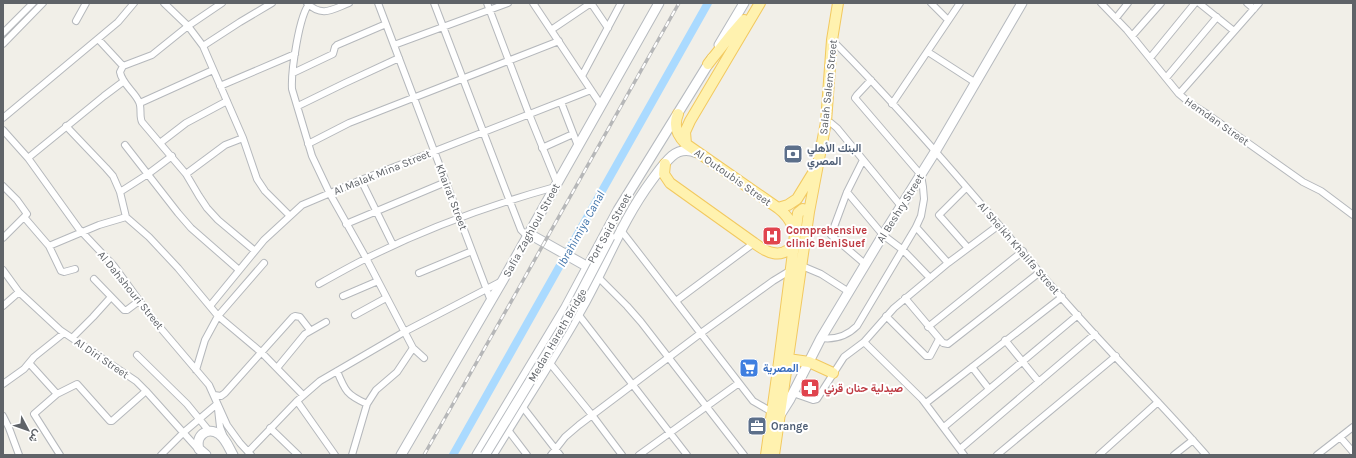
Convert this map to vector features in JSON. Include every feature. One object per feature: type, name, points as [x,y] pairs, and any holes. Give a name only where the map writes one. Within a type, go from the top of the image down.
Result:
[{"type":"main road","name":"Safia Zaghloul Street","points":[[401,455],[503,280],[659,3]]},
{"type":"main road","name":"Port Said Street","points":[[477,455],[550,334],[618,210],[652,157],[744,3]]},
{"type":"main road","name":"Salah Salem Street","points":[[766,455],[788,359],[809,212],[826,122],[832,40],[838,3]]},
{"type":"main road","name":"Al Beshry Street","points":[[776,414],[793,393],[821,338],[935,152],[1022,3]]},
{"type":"main road","points":[[708,64],[731,35],[758,6]]},
{"type":"main road","points":[[686,144],[686,132],[690,121],[758,6]]},
{"type":"main road","name":"Al Outoubis Street","points":[[678,114],[676,123],[677,133],[686,144],[778,208],[790,221],[795,238]]},
{"type":"main road","name":"Port Said Street","points":[[492,455],[578,314],[598,277],[620,229],[641,195],[673,155],[683,150],[698,153]]},
{"type":"main road","points":[[652,157],[654,154],[660,153],[665,157],[664,174],[670,183],[754,243],[771,253],[780,253],[788,250],[795,238]]},
{"type":"main road","points":[[778,208],[788,205],[797,199],[818,163]]},
{"type":"main road","name":"Salah Salem Street","points":[[774,455],[776,414],[798,214],[803,209],[809,212]]},
{"type":"main road","name":"Medan Hareth Bridge","points":[[485,455],[563,327],[610,237],[618,210]]},
{"type":"main road","points":[[527,236],[533,236],[588,267]]},
{"type":"main road","points":[[788,359],[809,362],[833,373]]},
{"type":"main road","points":[[497,420],[497,424],[501,429],[508,430]]},
{"type":"main road","points":[[209,431],[215,432],[224,439],[233,455]]},
{"type":"main road","name":"Al Diri Street","points":[[202,452],[198,440],[200,435],[209,431]]},
{"type":"street","points":[[3,33],[33,3]]},
{"type":"street","points":[[3,44],[43,3]]},
{"type":"street","points":[[76,21],[86,3]]},
{"type":"street","points":[[3,118],[118,22],[134,3]]},
{"type":"street","points":[[164,3],[188,26],[203,46],[243,138],[257,179],[265,191],[290,216]]},
{"type":"street","points":[[222,3],[188,26],[152,55],[123,66],[120,72],[124,81],[140,103],[140,119],[142,122],[186,174],[207,208],[218,220],[254,251]]},
{"type":"street","points":[[203,46],[272,3]]},
{"type":"street","points":[[349,3],[323,12],[317,11],[308,3],[304,11],[295,54],[292,89],[312,156],[330,194],[366,258],[413,348],[424,358]]},
{"type":"street","name":"Khairat Street","points":[[378,3],[491,301]]},
{"type":"street","points":[[434,3],[508,200],[521,230],[527,236]]},
{"type":"street","points":[[319,284],[366,258],[460,218],[508,200],[556,185],[487,3]]},
{"type":"street","points":[[394,45],[508,3]]},
{"type":"street","points":[[533,3],[601,104]]},
{"type":"street","points":[[551,30],[591,3],[608,28]]},
{"type":"street","points":[[582,76],[621,3]]},
{"type":"street","points":[[931,3],[948,20]]},
{"type":"street","points":[[892,104],[960,3]]},
{"type":"street","name":"Hemdan Street","points":[[1101,3],[1132,36],[1179,94],[1191,104],[1303,182],[1322,191],[1353,215]]},
{"type":"street","points":[[1116,18],[1128,3]]},
{"type":"street","points":[[1132,36],[1161,3]]},
{"type":"street","points":[[1150,58],[1195,3]]},
{"type":"street","points":[[1199,3],[1234,31]]},
{"type":"street","points":[[1247,3],[1254,9]]},
{"type":"street","points":[[1179,94],[1259,3]]},
{"type":"street","points":[[1166,78],[1217,17]]},
{"type":"street","points":[[293,73],[333,54],[337,45],[386,24]]},
{"type":"street","points":[[98,39],[123,66]]},
{"type":"street","name":"Al Sheikh Khalifa Street","points":[[832,40],[871,80],[1078,315],[1206,455]]},
{"type":"street","points":[[308,144],[349,122],[559,41]]},
{"type":"street","points":[[928,52],[976,83]]},
{"type":"street","points":[[220,86],[295,54]]},
{"type":"street","points":[[298,106],[345,82],[399,58]]},
{"type":"street","points":[[140,103],[213,70]]},
{"type":"street","points":[[821,338],[840,338],[857,326],[916,227],[922,211],[924,199],[920,175],[856,100],[857,95],[871,80]]},
{"type":"street","points":[[28,158],[124,81]]},
{"type":"street","name":"Al Malak Mina Street","points":[[210,306],[254,251],[302,205],[361,180],[591,90]]},
{"type":"street","points":[[160,143],[186,123],[227,101]]},
{"type":"street","points":[[561,102],[578,146]]},
{"type":"street","points":[[826,122],[831,123],[837,128],[901,206]]},
{"type":"street","points":[[66,126],[113,176],[120,192],[126,217],[149,237],[178,268],[218,316],[262,353],[303,395]]},
{"type":"street","name":"Al Dahshouri Street","points":[[3,130],[28,158],[82,232],[114,266],[152,318],[210,385],[217,404],[233,434],[250,453]]},
{"type":"street","points":[[542,148],[573,134]]},
{"type":"street","points":[[186,174],[225,145],[243,138]]},
{"type":"street","points":[[125,144],[191,228],[239,270]]},
{"type":"street","points":[[120,192],[172,156]]},
{"type":"street","points":[[863,160],[847,192],[831,235],[865,264]]},
{"type":"street","points":[[361,180],[393,246]]},
{"type":"street","points":[[346,224],[446,182]]},
{"type":"street","points":[[3,186],[27,213],[3,238]]},
{"type":"street","points":[[966,188],[939,215],[968,248]]},
{"type":"street","points":[[847,192],[883,235],[903,250],[930,278]]},
{"type":"street","points":[[24,217],[49,246],[61,271],[64,272],[75,269]]},
{"type":"street","points":[[49,246],[82,232],[126,217]]},
{"type":"street","points":[[793,393],[816,400],[844,357],[864,342],[886,316],[905,298],[948,263],[999,225]]},
{"type":"street","points":[[916,227],[948,263]]},
{"type":"street","points":[[620,229],[753,401],[776,414]]},
{"type":"street","points":[[676,301],[754,243]]},
{"type":"street","points":[[419,273],[472,251]]},
{"type":"street","points":[[928,327],[1023,251]]},
{"type":"street","points":[[196,370],[205,340],[218,316],[264,263]]},
{"type":"street","points":[[802,266],[821,274],[849,292]]},
{"type":"street","name":"Al Diri Street","points":[[3,270],[19,292],[64,333],[127,374],[146,391],[202,452]]},
{"type":"street","points":[[551,455],[573,430],[592,415],[701,333],[773,281],[791,270]]},
{"type":"street","points":[[905,298],[928,327],[944,344],[949,343],[1040,272]]},
{"type":"street","points":[[598,277],[634,314],[742,453],[734,455]]},
{"type":"street","points":[[94,279],[124,310],[127,310],[139,301]]},
{"type":"street","points":[[250,453],[270,428],[303,395],[320,381],[404,332],[503,280]]},
{"type":"street","points":[[343,296],[378,281]]},
{"type":"street","points":[[3,306],[19,292]]},
{"type":"street","points":[[72,338],[111,297]]},
{"type":"street","points":[[926,403],[1062,297]]},
{"type":"street","points":[[355,315],[386,298]]},
{"type":"street","points":[[578,314],[687,455]]},
{"type":"street","points":[[944,427],[1078,315]]},
{"type":"street","points":[[214,394],[221,396],[225,393],[295,316],[300,317],[310,330]]},
{"type":"street","points":[[886,316],[926,356],[930,356],[939,339]]},
{"type":"street","points":[[277,368],[299,340],[310,330],[326,322]]},
{"type":"street","points":[[3,384],[24,369],[34,357],[64,333]]},
{"type":"street","points":[[960,449],[1095,334]]},
{"type":"street","points":[[1005,340],[1039,382]]},
{"type":"street","points":[[864,342],[926,403],[964,455]]},
{"type":"street","points":[[352,455],[366,404],[376,390],[396,372],[413,348]]},
{"type":"street","points":[[137,355],[187,404],[200,418],[209,431]]},
{"type":"street","points":[[997,455],[1116,356]]},
{"type":"street","points":[[549,362],[622,455]]},
{"type":"street","points":[[29,363],[57,394]]},
{"type":"street","points":[[972,367],[989,389]]},
{"type":"street","points":[[337,371],[344,388],[350,395],[366,404]]},
{"type":"street","points":[[639,455],[739,383]]},
{"type":"street","points":[[60,455],[34,414],[57,394],[78,384],[110,421],[112,421],[146,391]]},
{"type":"street","points":[[297,401],[335,455]]},
{"type":"street","points":[[1099,455],[1158,402]]},
{"type":"street","points":[[161,455],[184,432],[217,404]]},
{"type":"street","points":[[217,404],[220,427],[224,439]]},
{"type":"street","points":[[522,406],[560,455]]},
{"type":"street","points":[[3,416],[10,428],[19,455]]},
{"type":"street","points":[[1317,455],[1353,427]]},
{"type":"street","points":[[270,428],[298,455]]},
{"type":"street","points":[[508,430],[527,455]]},
{"type":"street","points":[[1340,437],[1353,452]]},
{"type":"street","points":[[1174,455],[1193,440]]},
{"type":"waterway","name":"Ibrahimiya Canal","points":[[453,455],[708,3]]},
{"type":"railway","points":[[424,455],[679,3]]},
{"type":"place","name":"البنك الأهلي المصري","points":[[793,154]]},
{"type":"place","name":"Comprehensive clinic BeniSuef","points":[[772,236]]},
{"type":"place","name":"المصرية","points":[[749,368]]},
{"type":"place","name":"صيدلية حنان قرني","points":[[810,388]]},
{"type":"place","name":"Orange","points":[[757,426]]}]
